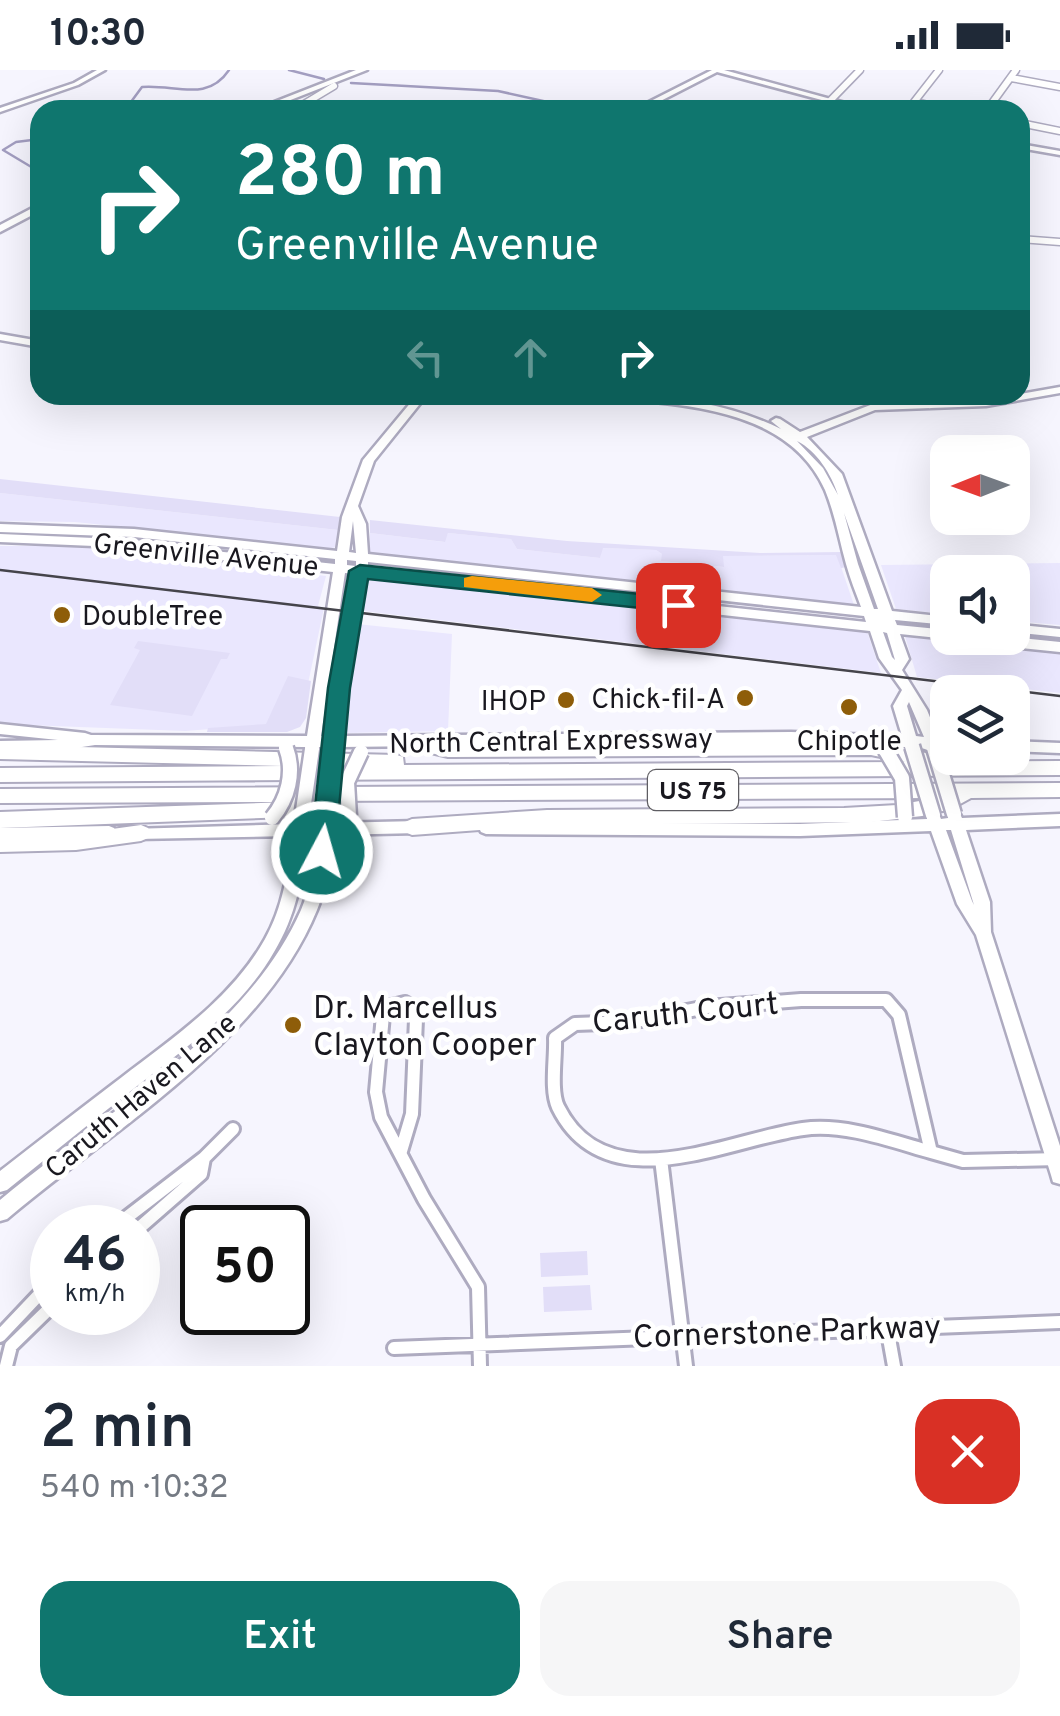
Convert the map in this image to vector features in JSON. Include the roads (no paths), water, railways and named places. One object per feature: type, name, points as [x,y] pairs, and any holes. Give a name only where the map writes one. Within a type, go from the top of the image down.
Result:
[{"type":"highway","points":[[411,742],[448,750],[872,748],[930,760]]},
{"type":"highway","points":[[0,749],[372,759],[482,770]]},
{"type":"highway","name":"North Central Expressway","points":[[0,775],[930,766]]},
{"type":"highway","name":"North Central Expressway","points":[[1030,767],[1060,768]]},
{"type":"highway","points":[[412,827],[481,819],[828,815],[943,807],[976,788]]},
{"type":"highway","name":"North Central Expressway","points":[[0,796],[1060,790]]},
{"type":"highway","points":[[0,820],[289,810],[326,793]]},
{"type":"highway","points":[[0,844],[76,842],[141,833]]},
{"type":"main road","points":[[0,110],[83,82],[102,70]]},
{"type":"main road","points":[[286,100],[374,70]]},
{"type":"main road","points":[[664,99],[716,71],[818,100]]},
{"type":"main road","points":[[298,100],[361,73]]},
{"type":"main road","points":[[1030,146],[1060,151]]},
{"type":"main road","points":[[0,220],[30,204]]},
{"type":"main road","points":[[0,229],[30,212]]},
{"type":"main road","points":[[0,337],[30,342]]},
{"type":"main road","points":[[1030,391],[1060,381]]},
{"type":"main road","points":[[1030,392],[1060,390]]},
{"type":"main road","name":"Caruth Haven Lane","points":[[0,1212],[204,1048],[240,1000],[298,936],[319,877],[339,688],[360,565],[360,518],[353,508],[356,489],[369,460],[414,405]]},
{"type":"main road","points":[[706,405],[791,435],[822,455],[840,482],[886,658],[896,669],[906,693],[918,700],[930,726]]},
{"type":"main road","points":[[791,435],[886,405]]},
{"type":"main road","name":"Greenville Avenue","points":[[0,528],[722,603],[890,622],[930,631]]},
{"type":"main road","name":"Greenville Avenue","points":[[0,538],[160,543]]},
{"type":"main road","name":"Caruth Haven Lane","points":[[0,1183],[190,1034],[240,1000],[281,924],[342,563]]},
{"type":"main road","points":[[869,587],[890,622],[902,660],[896,669]]},
{"type":"main road","name":"Greenville Avenue","points":[[890,622],[930,621]]},
{"type":"main road","points":[[1030,634],[1060,646]]},
{"type":"main road","points":[[1030,638],[1060,634]]},
{"type":"main road","points":[[906,693],[900,706],[934,820],[965,904],[983,933],[1058,1164]]},
{"type":"main road","name":"North Central Expressway","points":[[0,730],[95,740],[334,746],[381,742],[930,744]]},
{"type":"main road","name":"North Central Expressway","points":[[0,749],[95,740]]},
{"type":"main road","points":[[877,741],[894,755],[908,800],[903,821]]},
{"type":"main road","points":[[371,828],[349,816],[346,804],[351,764],[361,752],[381,742]]},
{"type":"main road","points":[[254,831],[272,818],[284,802],[291,760],[282,744]]},
{"type":"main road","points":[[1030,747],[1060,748]]},
{"type":"main road","points":[[945,775],[982,902],[983,933]]},
{"type":"main road","points":[[0,834],[254,831],[324,822],[371,828],[800,830],[903,821],[1060,820]]},
{"type":"street","points":[[831,100],[860,70]]},
{"type":"street","points":[[916,100],[939,70]]},
{"type":"street","points":[[994,100],[1016,70]]},
{"type":"street","points":[[1011,78],[1060,87]]},
{"type":"street","points":[[311,100],[334,86]]},
{"type":"street","points":[[1030,126],[1059,131]]},
{"type":"street","points":[[1030,240],[1060,242]]},
{"type":"street","name":"Caruth Haven Lane","points":[[342,563],[348,517],[353,508]]},
{"type":"street","name":"Caruth Court","points":[[932,1155],[899,1016],[886,1000],[872,997],[707,1008],[630,1022],[575,1024],[555,1038],[557,1105],[589,1144],[614,1156],[685,1159],[806,1128],[872,1135],[932,1155],[963,1161],[1058,1164]]},
{"type":"street","points":[[401,1152],[412,1114],[416,1020],[412,1007],[406,1003],[388,1007],[383,1015],[376,1092],[382,1117],[424,1200],[478,1287],[480,1366]]},
{"type":"street","points":[[141,1205],[192,1163],[204,1158],[232,1129]]},
{"type":"street","points":[[160,1209],[201,1174],[204,1158]]},
{"type":"street","points":[[661,1159],[686,1366]]},
{"type":"street","points":[[0,1336],[30,1304]]},
{"type":"street","name":"Cornerstone Parkway","points":[[394,1348],[1060,1322]]},
{"type":"street","points":[[6,1366],[11,1346],[30,1327]]},
{"type":"street","points":[[887,1327],[894,1366]]},
{"type":"waterway","points":[[132,100],[142,87],[190,90],[211,86],[229,70]]},
{"type":"waterway","points":[[289,70],[324,79]]},
{"type":"waterway","points":[[351,83],[498,91],[539,100]]},
{"type":"waterway","points":[[30,140],[16,142],[3,150],[30,166]]},
{"type":"tram line","points":[[0,570],[1060,696]]},
{"type":"place","name":"DoubleTree","points":[[62,615]]},
{"type":"place","name":"Chick-fil-A","points":[[745,698]]},
{"type":"place","name":"IHOP","points":[[566,700]]},
{"type":"place","name":"Chipotle","points":[[849,707]]},
{"type":"place","name":"Dr. Marcellus Clayton Cooper","points":[[293,1025]]}]
